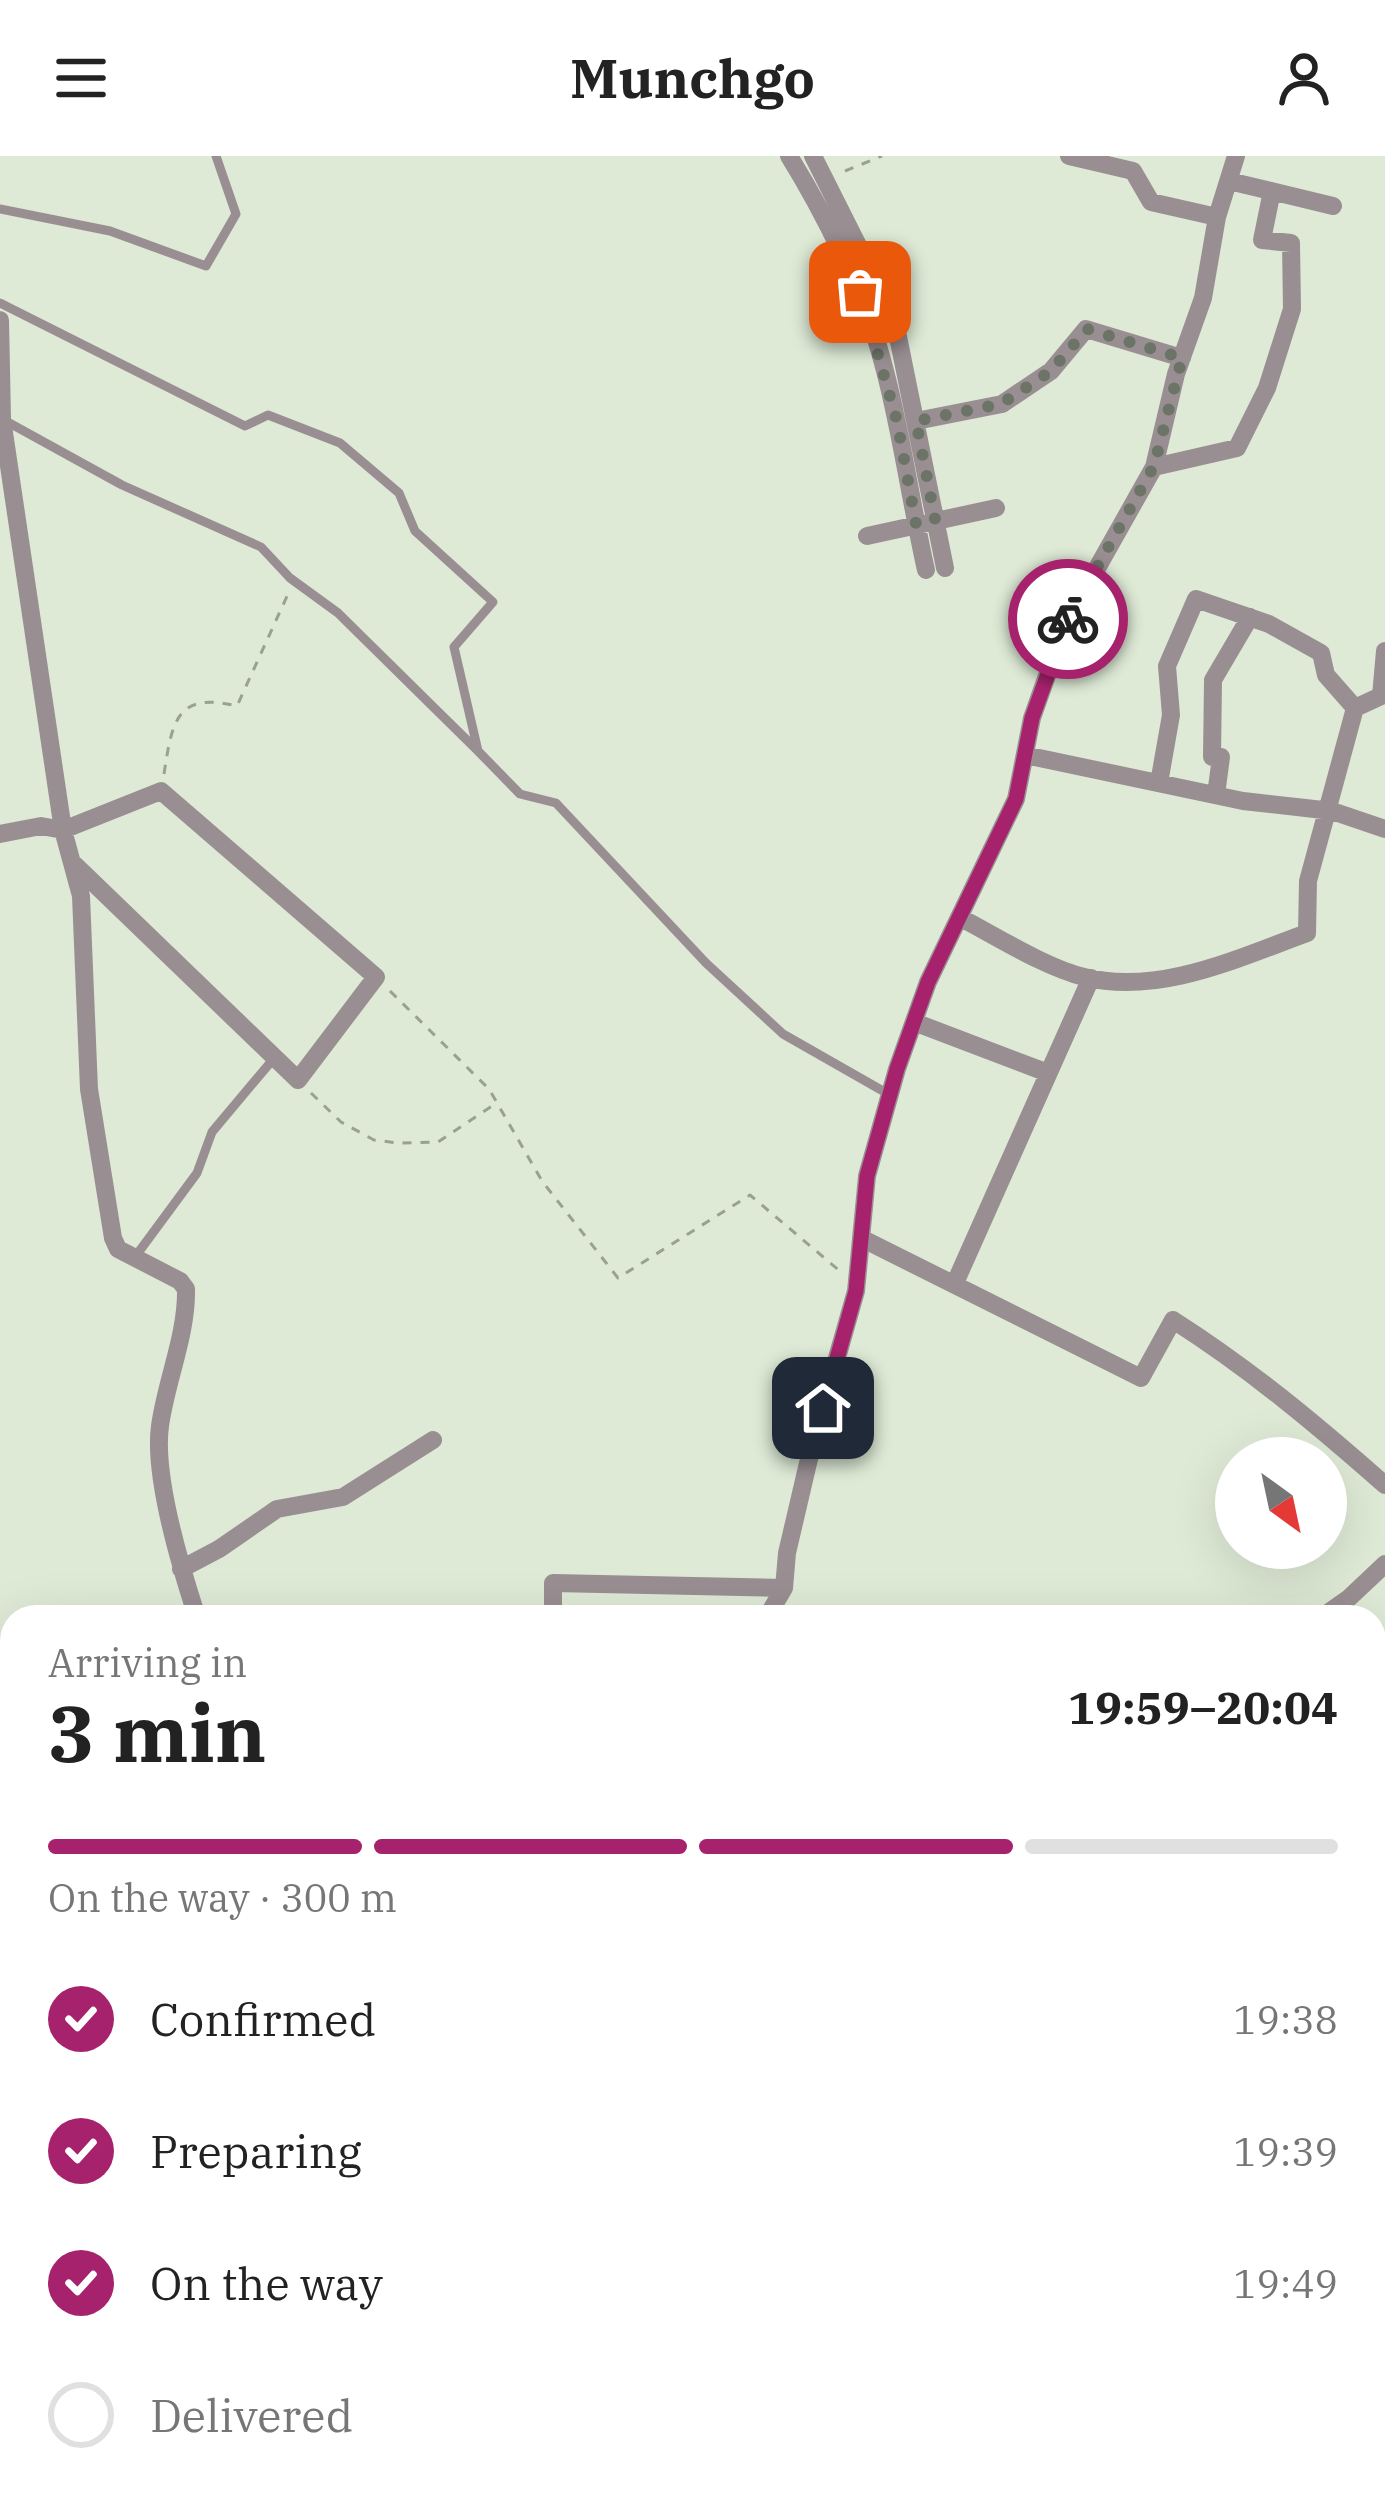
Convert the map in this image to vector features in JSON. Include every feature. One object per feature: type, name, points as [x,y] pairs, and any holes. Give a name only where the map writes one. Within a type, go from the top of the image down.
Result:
[{"type":"street","points":[[789,156],[860,292],[935,569]]},
{"type":"street","points":[[813,156],[894,317],[916,421],[925,522]]},
{"type":"street","points":[[1069,156],[1133,172],[1151,202],[1217,217]]},
{"type":"street","points":[[774,1605],[784,1588],[787,1552],[856,1286],[867,1176],[890,1095],[914,1022],[958,917],[1016,799],[1032,718],[1065,625],[1154,466],[1203,298],[1217,217],[1236,156]]},
{"type":"street","points":[[1228,181],[1333,206]]},
{"type":"street","points":[[1154,466],[1237,448],[1268,388],[1292,309],[1291,243],[1262,239],[1272,191]]},
{"type":"street","points":[[0,320],[2,418],[63,830],[75,865],[83,924],[92,1110],[113,1238],[118,1249],[180,1281],[186,1289],[160,1428],[163,1475],[181,1570],[193,1605]]},
{"type":"street","points":[[916,421],[1001,404],[1051,371],[1087,329],[1182,358]]},
{"type":"street","points":[[867,536],[996,508]]},
{"type":"street","points":[[1159,783],[1171,715],[1167,665],[1196,599],[1250,617],[1321,653],[1326,675],[1354,708]]},
{"type":"street","points":[[1216,795],[1221,757],[1212,757],[1213,680],[1250,617]]},
{"type":"street","points":[[1354,708],[1381,696],[1385,652]]},
{"type":"street","points":[[958,917],[1091,978],[1139,983],[1205,970],[1307,933],[1308,881],[1354,708]]},
{"type":"street","points":[[1024,755],[1216,795],[1325,810],[1385,830]]},
{"type":"street","points":[[0,834],[41,826],[63,830],[161,791],[376,977],[298,1080],[75,865]]},
{"type":"street","points":[[955,1283],[1091,978]]},
{"type":"street","points":[[914,1022],[1048,1072]]},
{"type":"street","points":[[861,1238],[1142,1378],[1173,1320],[1297,1407],[1385,1485]]},
{"type":"street","points":[[181,1570],[277,1509],[343,1497],[433,1440]]},
{"type":"street","points":[[1339,1605],[1385,1564]]},
{"type":"street","points":[[554,1605],[553,1583],[784,1588]]},
{"type":"lane","points":[[0,209],[110,231],[206,266],[236,214],[216,156]]},
{"type":"lane","points":[[0,303],[245,426],[268,415],[340,443],[399,493],[415,531],[493,602],[454,647],[478,752]]},
{"type":"lane","points":[[2,418],[122,485],[261,547],[338,614],[520,794],[556,803],[706,963],[783,1034],[890,1095]]},
{"type":"lane","points":[[135,1257],[196,1173],[212,1132],[274,1057]]},
{"type":"path","points":[[826,179],[882,156]]},
{"type":"path","points":[[161,791],[171,730],[192,704],[208,699],[237,706],[295,581]]},
{"type":"path","points":[[376,977],[489,1089],[542,1181],[618,1278],[750,1195],[856,1286]]},
{"type":"path","points":[[298,1080],[341,1122],[374,1140],[398,1143],[438,1142],[497,1103]]},
{"type":"way so far","points":[[860,292],[897,421],[916,524],[935,519],[916,421],[1001,404],[1051,371],[1087,329],[1182,358],[1154,466],[1068,619]]},
{"type":"route","points":[[823,1408],[856,1291],[867,1176],[897,1069],[928,982],[1016,799],[1032,718],[1068,619]]}]
